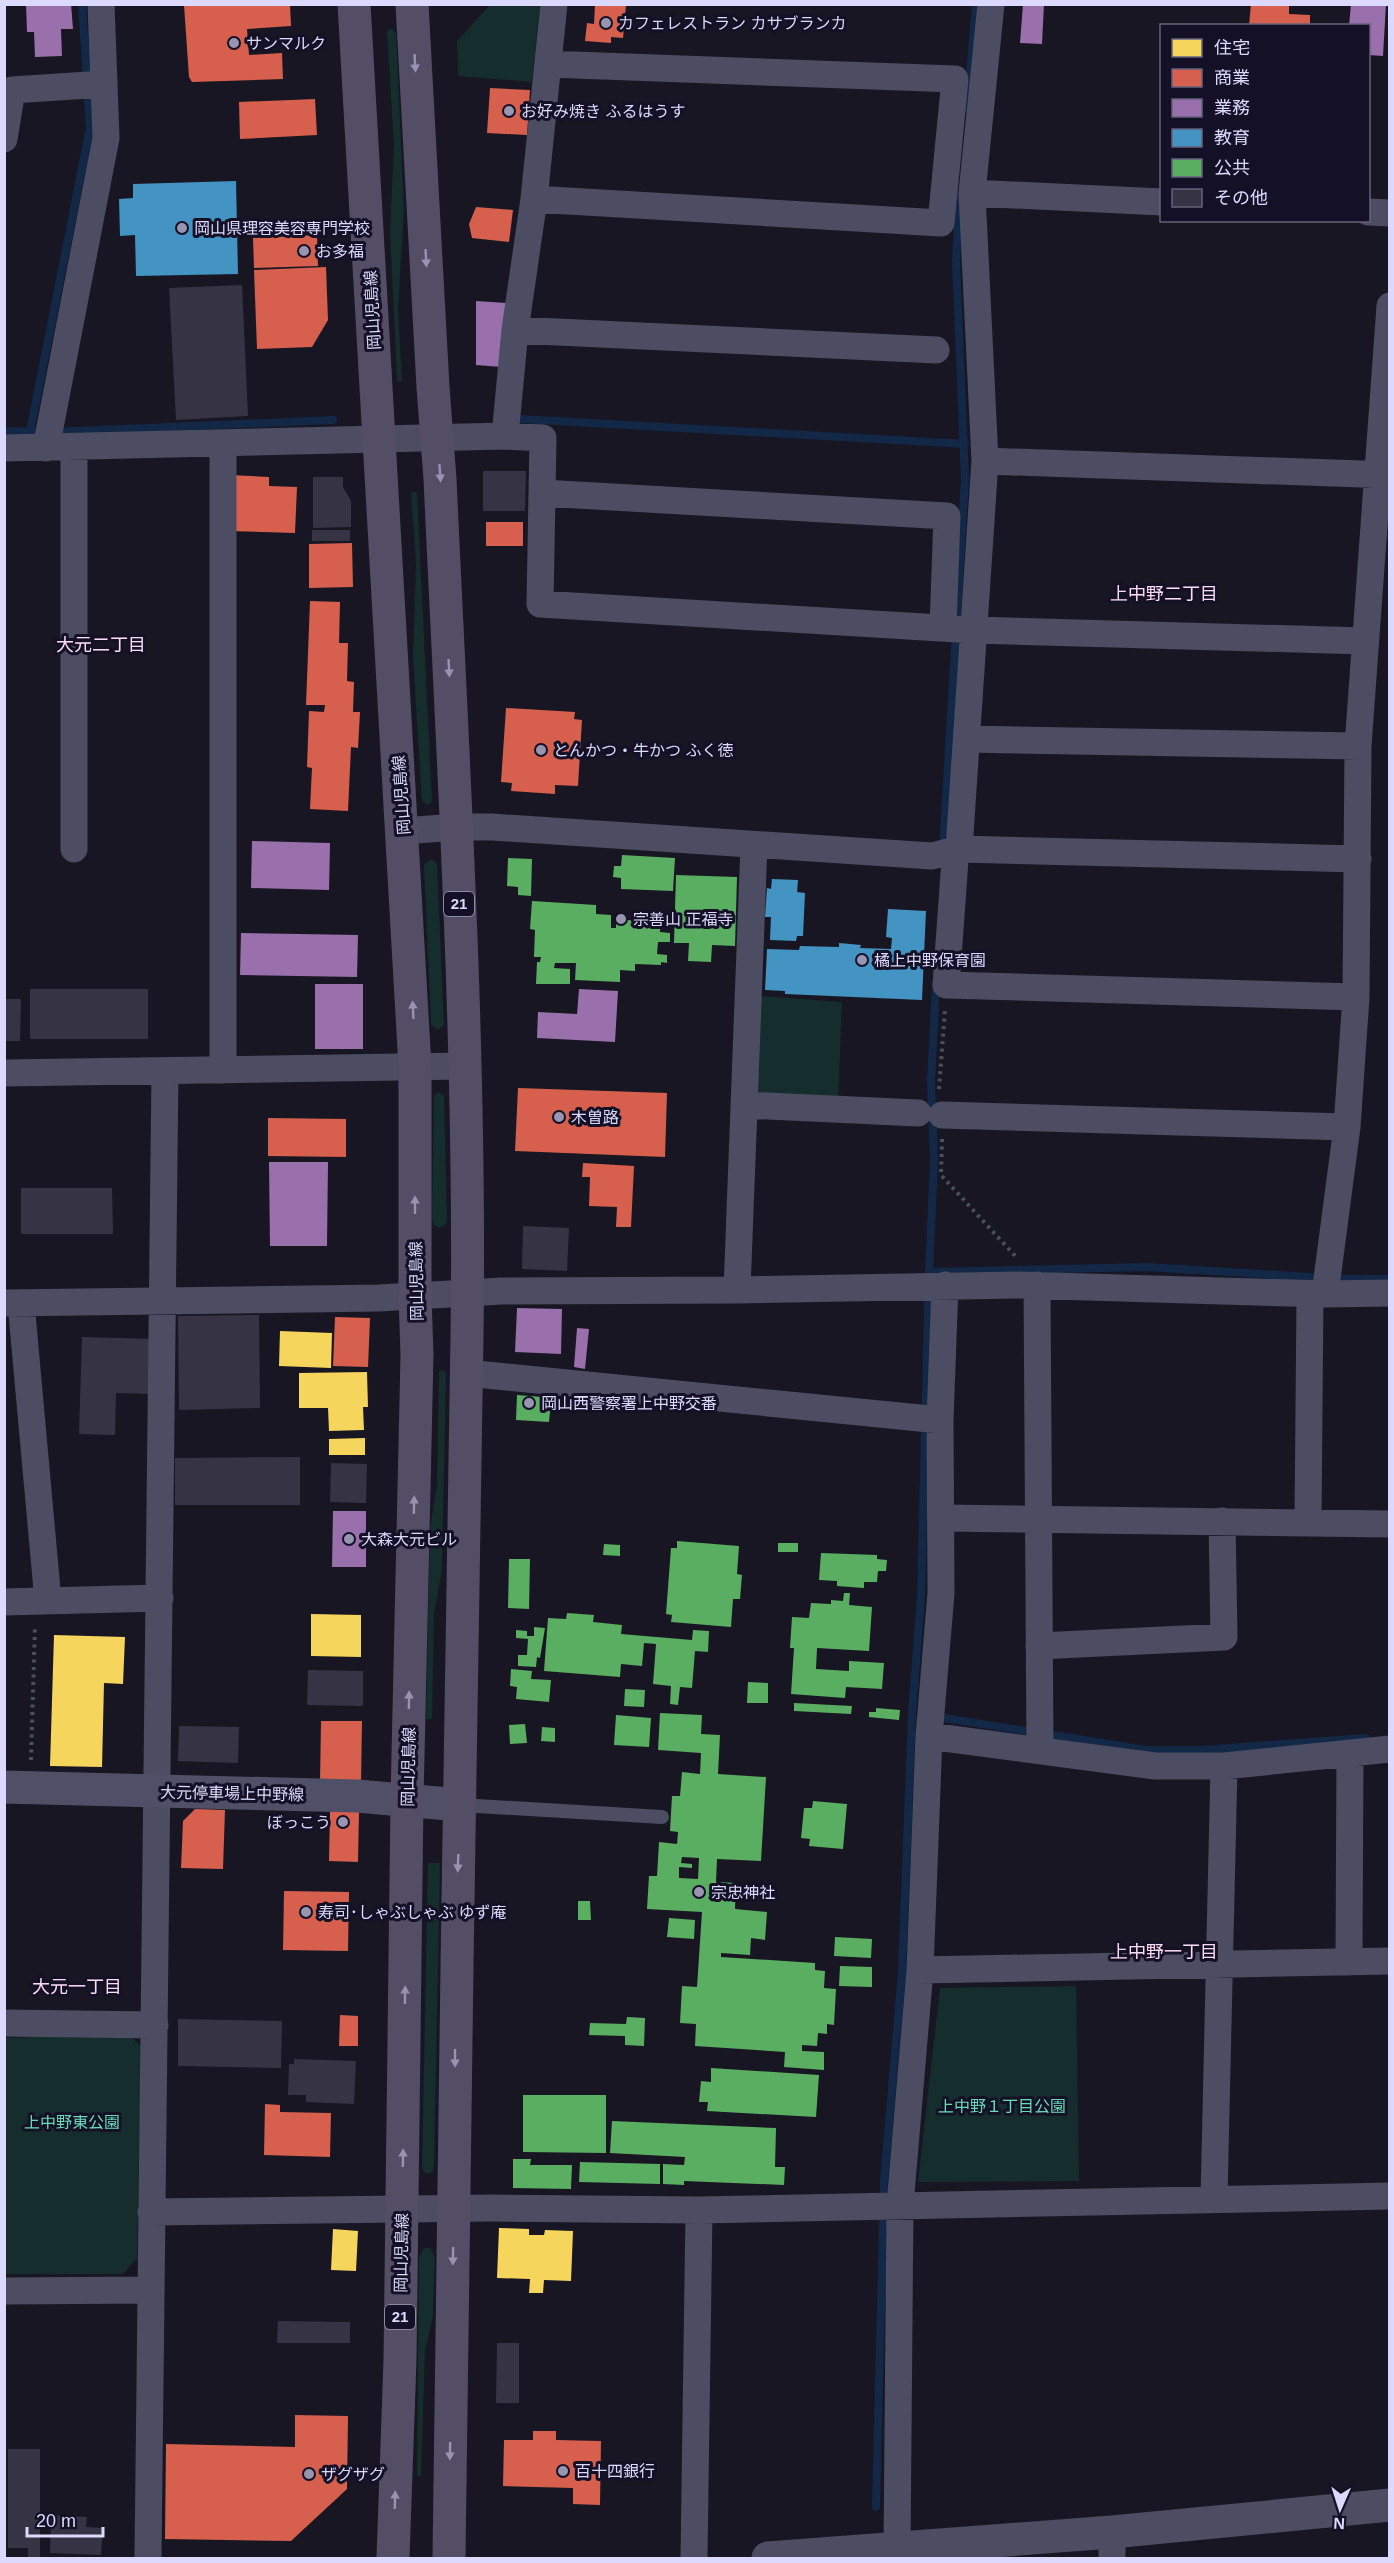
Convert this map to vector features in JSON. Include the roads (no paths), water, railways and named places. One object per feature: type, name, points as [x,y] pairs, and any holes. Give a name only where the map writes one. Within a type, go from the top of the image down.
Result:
[{"type":"main road","name":"岡山児島線","points":[[354,4],[404,831],[415,1067],[417,1355],[407,1800],[402,2210],[393,2559]]},
{"type":"main road","name":"21","points":[[412,4],[437,439],[465,1066],[467,1293],[455,2008],[449,2559]]},
{"type":"main road","name":"大元停車場上中野線","points":[[18,1788],[357,1796],[460,1804]]},
{"type":"street","points":[[48,438],[106,138],[92,84],[101,4]]},
{"type":"street","points":[[505,436],[515,330],[534,199],[554,4]]},
{"type":"street","points":[[958,629],[985,461],[972,193],[991,4]]},
{"type":"street","points":[[534,199],[941,223],[955,79],[548,63]]},
{"type":"street","points":[[4,139],[12,90],[92,84]]},
{"type":"street","points":[[972,193],[1160,202]]},
{"type":"street","points":[[1370,212],[1389,213]]},
{"type":"street","points":[[1308,1522],[1322,1287],[1347,1127],[1356,997],[1358,746],[1364,641],[1379,592],[1389,306]]},
{"type":"street","points":[[515,330],[936,350]]},
{"type":"street","points":[[4,448],[48,438],[74,447],[505,436],[543,438],[540,604],[958,629],[1364,641]]},
{"type":"street","points":[[223,443],[223,1070]]},
{"type":"street","points":[[74,447],[74,849]]},
{"type":"street","points":[[985,461],[1384,475]]},
{"type":"street","points":[[542,494],[947,516],[967,739],[948,852]]},
{"type":"street","points":[[967,739],[1358,746]]},
{"type":"street","points":[[404,831],[456,826],[492,827],[754,845],[948,852],[1358,859]]},
{"type":"street","points":[[737,1290],[754,845]]},
{"type":"street","points":[[948,852],[955,860],[946,985],[1356,997]]},
{"type":"street","points":[[4,1073],[465,1066]]},
{"type":"street","points":[[148,2559],[149,2290],[155,2025],[165,1071]]},
{"type":"street","points":[[744,1105],[930,1114],[1347,1127]]},
{"type":"street","points":[[1037,1285],[1039,1740]]},
{"type":"street","points":[[42,1601],[13,1303],[415,1296],[467,1293],[1037,1285],[1322,1287],[1389,1293]]},
{"type":"street","points":[[897,2549],[889,2205],[920,1970],[928,1736],[941,1593],[942,1518],[930,1419],[935,1286]]},
{"type":"street","points":[[466,1373],[930,1419]]},
{"type":"street","points":[[942,1518],[1389,1524]]},
{"type":"street","points":[[1039,1646],[1224,1637],[1222,1521]]},
{"type":"street","points":[[4,1602],[160,1598]]},
{"type":"street","points":[[928,1736],[1039,1740],[1155,1766],[1224,1766],[1389,1749]]},
{"type":"street","points":[[1349,1962],[1350,1753]]},
{"type":"street","points":[[1214,2198],[1224,1766]]},
{"type":"street","points":[[920,1970],[1389,1961]]},
{"type":"street","points":[[4,2023],[155,2025]]},
{"type":"street","points":[[151,2212],[454,2208],[699,2210],[1389,2196]]},
{"type":"street","points":[[694,2559],[699,2210]]},
{"type":"street","points":[[4,2291],[149,2290]]},
{"type":"street","points":[[768,2559],[897,2549],[1112,2545],[1389,2505]]},
{"type":"lane","points":[[460,1804],[662,1817]]},
{"type":"waterway","points":[[30,432],[90,127],[82,4]]},
{"type":"waterway","points":[[967,109],[976,4]]},
{"type":"waterway","points":[[943,849],[965,479],[956,261],[960,196]]},
{"type":"waterway","points":[[520,419],[965,444]]},
{"type":"waterway","points":[[53,432],[333,420]]},
{"type":"waterway","points":[[4,431],[35,432]]},
{"type":"waterway","points":[[876,2507],[884,2181],[902,1972],[912,1714],[921,1597],[934,1160],[931,1081],[936,984]]},
{"type":"waterway","points":[[929,1272],[1147,1267],[1342,1279],[1390,1279]]},
{"type":"waterway","points":[[944,1718],[1146,1750],[1202,1750],[1366,1738]]},
{"type":"place","name":"カフェレストラン カサブランカ","points":[[606,23]]},
{"type":"place","name":"サンマルク","points":[[234,43]]},
{"type":"place","name":"お好み焼き ふるはうす","points":[[509,111]]},
{"type":"place","name":"岡山県理容美容専門学校","points":[[182,228]]},
{"type":"place","name":"お多福","points":[[304,251]]},
{"type":"place","name":"とんかつ・牛かつ ふく徳","points":[[541,750]]},
{"type":"place","name":"宗善山 正福寺","points":[[621,919]]},
{"type":"place","name":"橘上中野保育園","points":[[862,960]]},
{"type":"place","name":"木曽路","points":[[559,1117]]},
{"type":"place","name":"岡山西警察署上中野交番","points":[[529,1403]]},
{"type":"place","name":"大森大元ビル","points":[[349,1539]]},
{"type":"place","name":"ぼっこう","points":[[343,1822]]},
{"type":"place","name":"宗忠神社","points":[[699,1892]]},
{"type":"place","name":"寿司･しゃぶしゃぶ ゆず庵","points":[[306,1912]]},
{"type":"place","name":"百十四銀行","points":[[563,2471]]},
{"type":"place","name":"ザグザグ","points":[[309,2474]]},
{"type":"district","name":"上中野二丁目","points":[[1164,594]]},
{"type":"district","name":"大元二丁目","points":[[101,645]]},
{"type":"district","name":"上中野一丁目","points":[[1164,1952]]},
{"type":"district","name":"大元一丁目","points":[[77,1987]]},
{"type":"park label","name":"上中野１丁目公園","points":[[1002,2106]]},
{"type":"park label","name":"上中野東公園","points":[[72,2122]]}]
